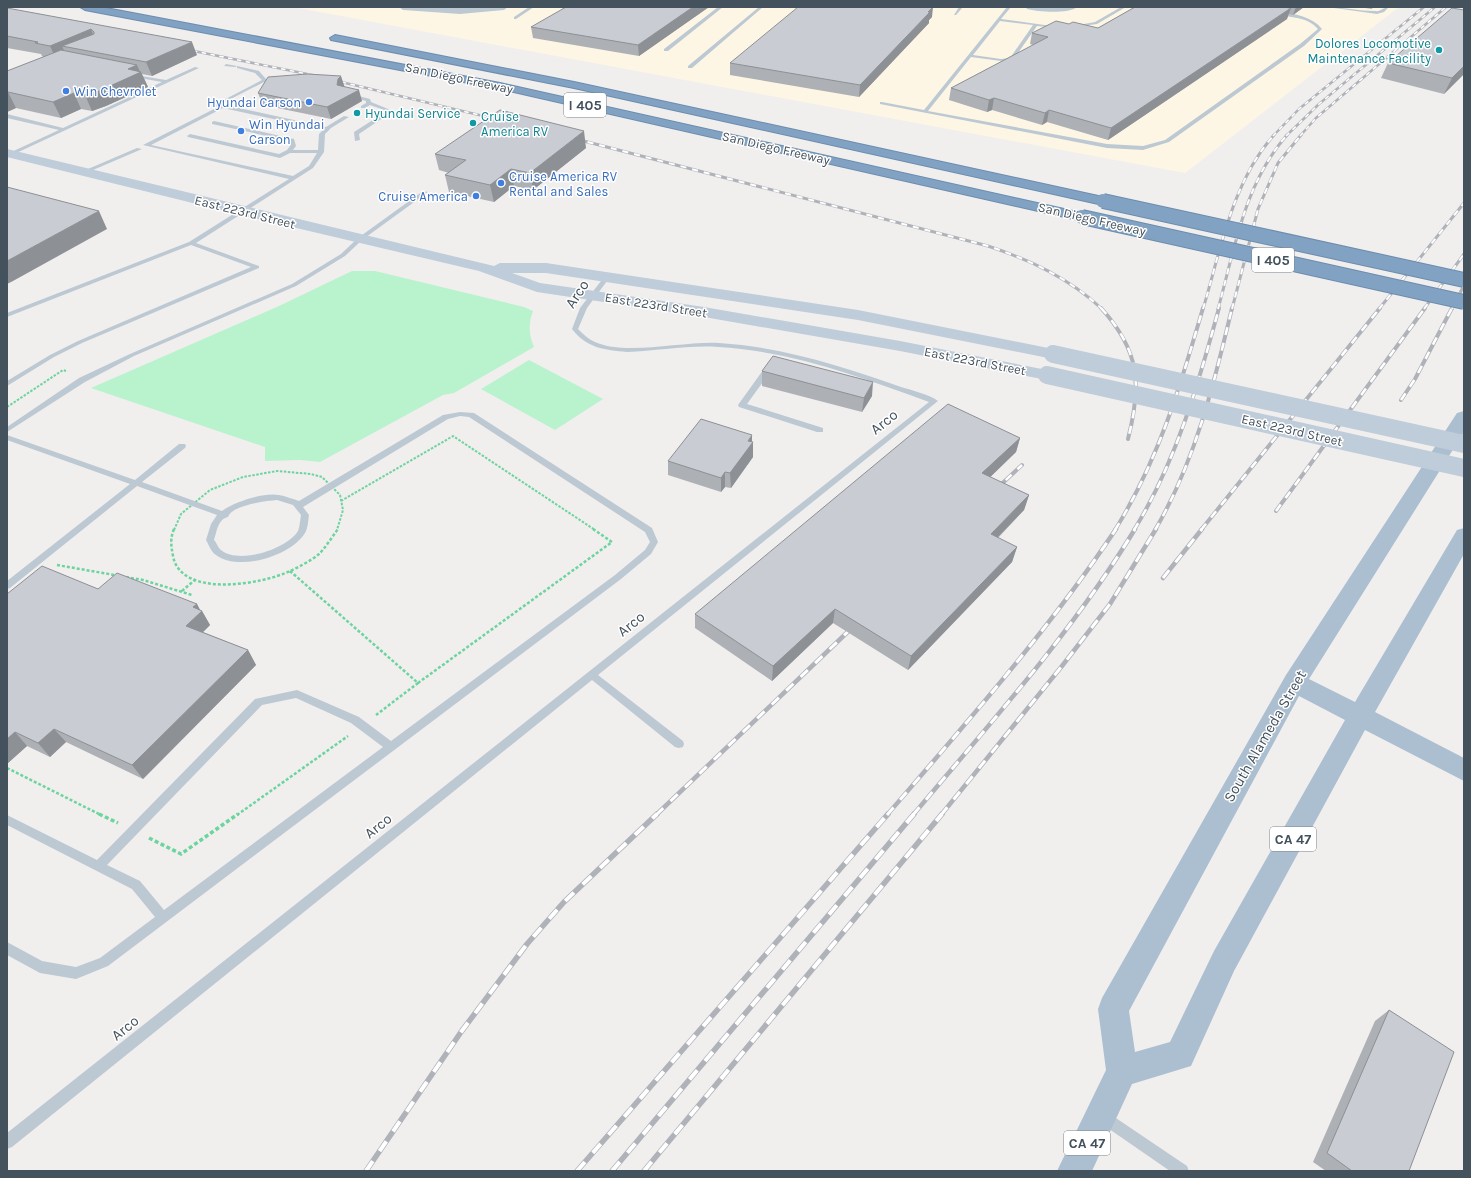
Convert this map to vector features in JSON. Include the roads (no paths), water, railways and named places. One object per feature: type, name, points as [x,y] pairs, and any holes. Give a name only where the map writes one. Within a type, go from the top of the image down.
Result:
[{"type":"highway","name":"San Diego Freeway","points":[[85,7],[493,85],[1092,208],[1464,280]]},
{"type":"highway","points":[[114,7],[380,56],[550,90],[1464,288]]},
{"type":"highway","points":[[132,7],[399,56],[541,84],[1092,208],[1464,294]]},
{"type":"highway","name":"San Diego Freeway","points":[[327,36],[574,85],[1092,208],[1464,302]]},
{"type":"main road","name":"East 223rd Street","points":[[9,153],[241,212],[484,268],[537,287],[704,312],[900,346],[1047,375],[1464,468]]},
{"type":"main road","name":"East 223rd Street","points":[[484,268],[546,268],[858,315],[1053,354],[1464,444]]},
{"type":"main road","name":"South Alameda Street","points":[[1122,1071],[1113,1009],[1294,682],[1464,417]]},
{"type":"main road","name":"CA 47","points":[[1074,1171],[1122,1071],[1180,1055],[1224,961],[1334,766],[1360,716],[1464,535]]},
{"type":"main road","points":[[1294,682],[1464,770]]},
{"type":"street","points":[[402,7],[460,11],[504,7]]},
{"type":"street","points":[[1031,7],[1044,9],[1072,7]]},
{"type":"lane","points":[[514,18],[532,7]]},
{"type":"lane","points":[[666,50],[721,7]]},
{"type":"lane","points":[[690,67],[761,7]]},
{"type":"lane","points":[[955,14],[961,7]]},
{"type":"lane","points":[[925,112],[1009,7]]},
{"type":"lane","points":[[1070,27],[1096,24],[1124,7]]},
{"type":"lane","points":[[1329,7],[1376,13],[1383,11],[1387,7]]},
{"type":"lane","points":[[882,103],[1107,146],[1143,148],[1167,141],[1302,45],[1320,29],[1318,25],[1309,20],[1273,14]]},
{"type":"lane","points":[[998,20],[1063,27]]},
{"type":"lane","points":[[970,56],[1001,60],[1011,59],[1035,25]]},
{"type":"lane","points":[[226,65],[237,66],[257,72],[265,80]]},
{"type":"lane","points":[[9,153],[197,68]]},
{"type":"lane","points":[[129,74],[167,82]]},
{"type":"lane","points":[[284,81],[265,80],[216,105],[327,129]]},
{"type":"lane","points":[[344,93],[368,100],[369,103],[390,111],[356,133],[357,140]]},
{"type":"lane","points":[[363,107],[369,103]]},
{"type":"lane","points":[[84,172],[143,147],[223,106]]},
{"type":"lane","points":[[7,116],[63,129]]},
{"type":"lane","points":[[7,315],[191,243],[311,168],[322,152],[322,134],[346,117]]},
{"type":"lane","points":[[190,136],[280,156],[294,146],[292,140],[214,123]]},
{"type":"lane","points":[[143,147],[294,178]]},
{"type":"lane","points":[[289,151],[322,152]]},
{"type":"lane","points":[[7,430],[82,380],[132,355],[294,285],[343,254],[360,239],[425,192]]},
{"type":"lane","points":[[7,384],[52,356],[80,342],[257,267],[191,243]]},
{"type":"lane","name":"Arco","points":[[7,1142],[934,401],[808,360],[755,349],[717,345],[625,349],[599,346],[583,338],[575,329],[578,317],[591,295],[607,277]]},
{"type":"lane","points":[[780,354],[742,405],[820,430]]},
{"type":"lane","points":[[7,948],[40,967],[76,973],[104,962],[618,577],[648,552],[654,542],[649,530],[471,416],[460,414],[446,417],[298,506]]},
{"type":"lane","points":[[7,437],[225,515]]},
{"type":"lane","points":[[7,586],[182,446]]},
{"type":"lane","points":[[277,498],[296,503],[305,515],[302,531],[286,546],[263,557],[238,559],[219,553],[210,540],[216,524],[225,515],[232,509],[254,500],[277,498]]},
{"type":"lane","points":[[592,675],[679,744]]},
{"type":"lane","points":[[98,866],[259,702],[297,694],[356,720],[391,747]]},
{"type":"lane","points":[[7,820],[136,885],[163,918]]},
{"type":"lane","points":[[1101,1115],[1182,1171]]},
{"type":"railway","points":[[1273,136],[1299,109],[1424,7]]},
{"type":"railway","points":[[1287,135],[1319,104],[1435,7]]},
{"type":"railway","points":[[1300,136],[1316,118],[1446,7]]},
{"type":"railway","points":[[184,49],[317,76]]},
{"type":"railway","points":[[333,80],[500,120]]},
{"type":"railway","points":[[1203,309],[1222,240],[1238,195],[1248,174],[1274,135]]},
{"type":"railway","points":[[1218,309],[1236,240],[1251,196],[1260,174],[1272,154],[1287,135]]},
{"type":"railway","points":[[1232,309],[1258,209],[1278,163],[1301,135]]},
{"type":"railway","points":[[576,139],[988,246],[1019,257],[1063,279],[1101,308]]},
{"type":"railway","points":[[1379,309],[1464,203]]},
{"type":"railway","points":[[1424,309],[1464,254]]},
{"type":"railway","points":[[1452,309],[1464,285]]},
{"type":"railway","points":[[1101,308],[1124,339],[1134,369],[1136,385],[1135,401],[1128,439]]},
{"type":"railway","points":[[1115,530],[1144,476],[1167,422],[1186,366],[1203,308]]},
{"type":"railway","points":[[1134,530],[1149,504],[1174,450],[1203,366],[1219,308]]},
{"type":"railway","points":[[1155,530],[1181,477],[1202,422],[1232,308]]},
{"type":"railway","points":[[1201,530],[1380,308]]},
{"type":"railway","points":[[1276,511],[1425,308]]},
{"type":"railway","points":[[1401,400],[1415,379],[1452,308]]},
{"type":"railway","points":[[994,491],[1022,465]]},
{"type":"railway","points":[[887,815],[977,711],[1035,640],[1063,604],[1116,529]]},
{"type":"railway","points":[[913,815],[1058,641],[1111,567],[1135,529]]},
{"type":"railway","points":[[941,815],[1062,666],[1110,604],[1156,529]]},
{"type":"railway","points":[[1163,578],[1202,529]]},
{"type":"railway","points":[[656,815],[856,624]]},
{"type":"railway","points":[[366,1171],[461,1032],[527,944],[564,902],[657,814]]},
{"type":"railway","points":[[577,1171],[888,814]]},
{"type":"railway","points":[[612,1171],[914,814]]},
{"type":"railway","points":[[644,1171],[942,814]]},
{"type":"place","name":"Dolores Locomotive Maintenance Facility","points":[[1439,50]]},
{"type":"place","name":"Win Chevrolet","points":[[66,91]]},
{"type":"place","name":"Hyundai Carson","points":[[309,102]]},
{"type":"place","name":"Hyundai Service","points":[[357,113]]},
{"type":"place","name":"Cruise America RV","points":[[473,123]]},
{"type":"place","name":"Win Hyundai Carson","points":[[241,131]]},
{"type":"place","name":"Cruise America RV Rental and Sales","points":[[501,183]]},
{"type":"place","name":"Cruise America","points":[[476,196]]}]
